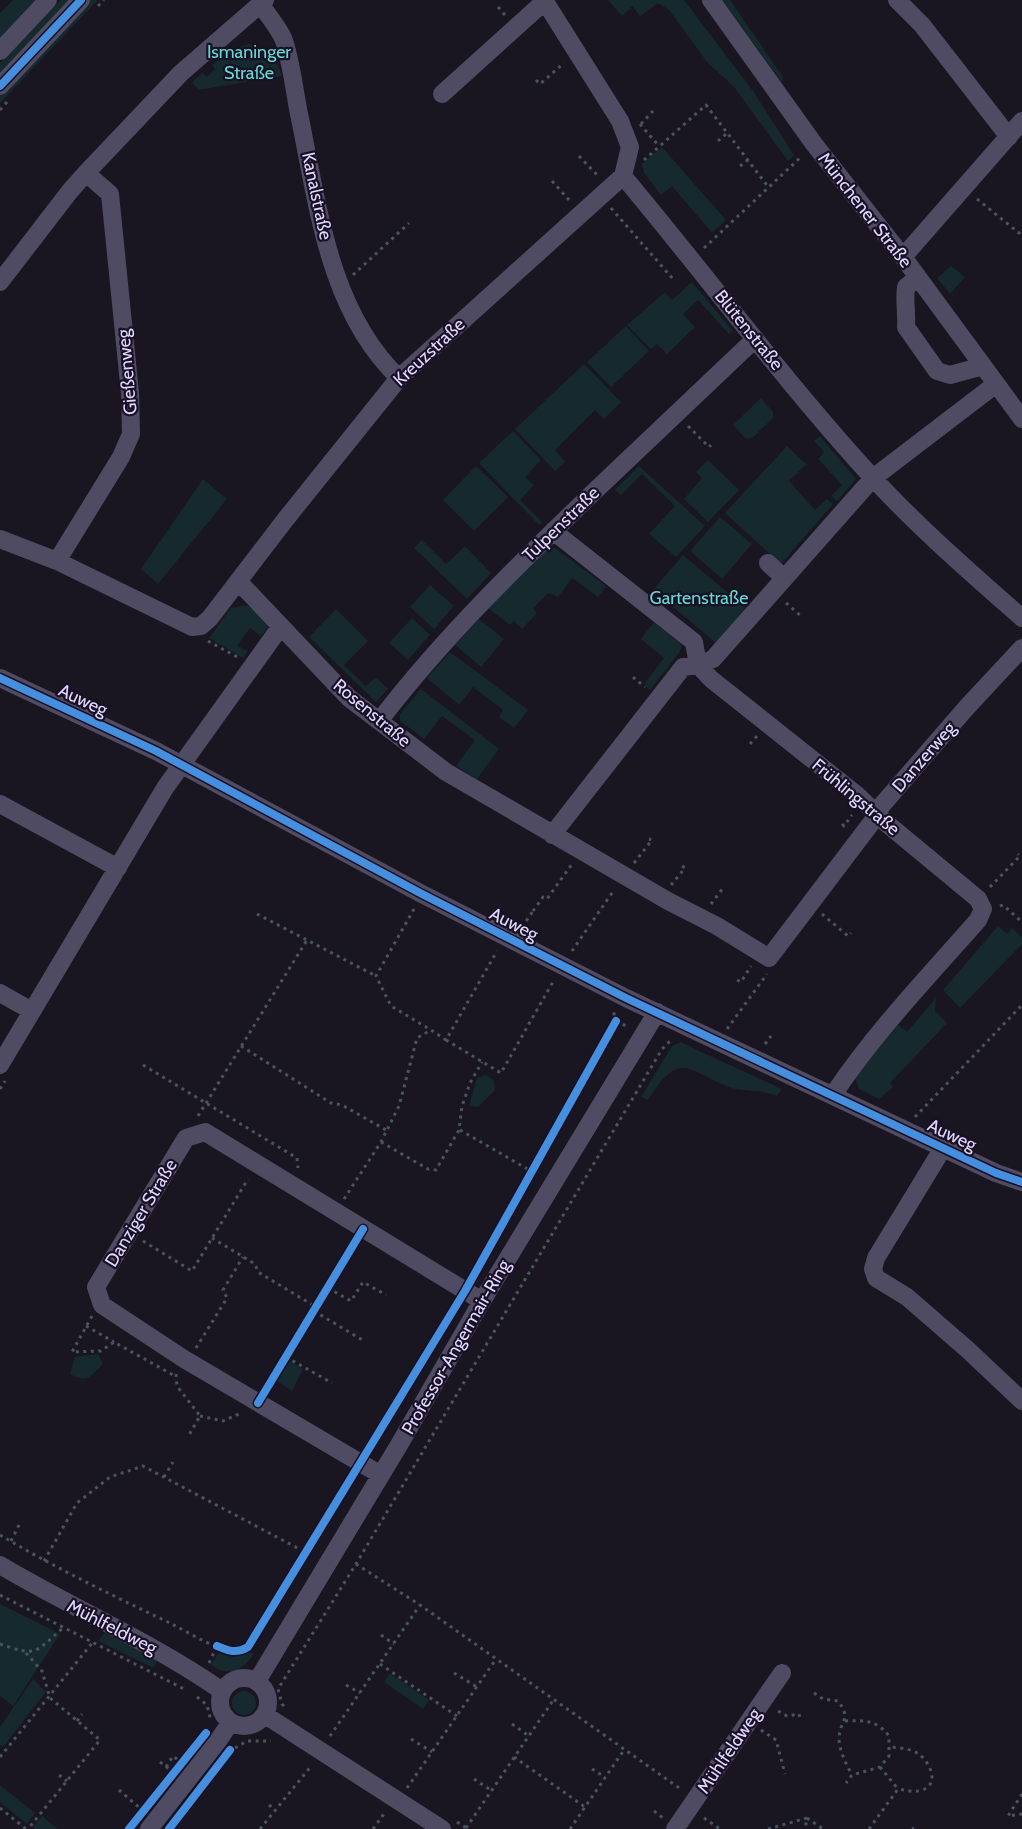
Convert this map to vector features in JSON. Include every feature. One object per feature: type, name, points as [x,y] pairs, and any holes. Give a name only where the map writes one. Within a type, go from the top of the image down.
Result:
[{"type":"street","points":[[0,51],[48,0]]},
{"type":"street","points":[[0,87],[81,0]]},
{"type":"street","name":"Münchener Straße","points":[[711,0],[814,144],[903,257],[1022,419]]},
{"type":"street","points":[[897,0],[922,25],[1009,138]]},
{"type":"street","points":[[442,94],[544,1],[620,121],[630,147],[611,187]]},
{"type":"street","points":[[0,282],[86,173],[181,73],[263,2]]},
{"type":"street","name":"Kanalstraße","points":[[263,2],[284,40],[328,248],[341,287],[357,323],[380,360],[399,378]]},
{"type":"street","points":[[903,257],[1022,122]]},
{"type":"street","name":"Gießenweg","points":[[57,561],[121,457],[131,434],[130,393],[110,194],[86,173]]},
{"type":"street","name":"Kreuzstraße","points":[[238,581],[399,378],[611,187]]},
{"type":"street","name":"Blütenstraße","points":[[611,187],[694,260],[755,339],[873,478],[938,545],[1022,618]]},
{"type":"street","points":[[917,278],[906,287],[905,297],[908,307],[906,327],[937,371],[950,375],[983,366]]},
{"type":"street","name":"Tulpenstraße","points":[[380,720],[416,675],[471,614],[553,531],[755,339]]},
{"type":"street","points":[[552,834],[683,667],[698,665],[713,659],[873,478],[996,384]]},
{"type":"street","name":"Frühlingstraße","points":[[553,531],[694,642],[698,665],[711,679],[857,795],[978,899]]},
{"type":"street","points":[[0,539],[57,561],[192,627],[201,626],[210,618],[238,581]]},
{"type":"street","points":[[768,564],[784,578]]},
{"type":"street","name":"Rosenstraße","points":[[238,581],[349,698],[446,772],[668,901],[717,926],[762,959]]},
{"type":"street","points":[[3,1072],[32,1011],[181,764],[281,626]]},
{"type":"street","name":"Danzerweg","points":[[762,959],[809,904],[882,805],[1022,648]]},
{"type":"street","name":"Auweg","points":[[0,678],[181,764],[422,894],[513,932],[566,959],[657,1012],[996,1173],[1022,1182]]},
{"type":"street","points":[[0,804],[118,868]]},
{"type":"street","points":[[833,1095],[846,1074],[903,1005],[978,920],[983,909],[978,899]]},
{"type":"street","points":[[0,993],[32,1011]]},
{"type":"street","name":"Professor-Angermair-Ring","points":[[257,1681],[482,1301],[657,1012]]},
{"type":"street","name":"Danziger Straße","points":[[381,1475],[186,1360],[102,1305],[96,1287],[186,1138],[205,1132],[482,1301]]},
{"type":"street","points":[[943,1148],[876,1258],[873,1269],[876,1278],[907,1297],[1022,1401]]},
{"type":"street","name":"Mühlfeldweg","points":[[0,1566],[154,1648],[222,1691]]},
{"type":"street","name":"Mühlfeldweg","points":[[675,1829],[782,1673]]},
{"type":"street","points":[[247,1678],[257,1681],[268,1696],[265,1715],[258,1723],[249,1727],[239,1727],[230,1723],[220,1708],[219,1700],[222,1691],[228,1683],[237,1679],[247,1678]]},
{"type":"street","points":[[265,1715],[401,1791],[449,1825]]},
{"type":"street","points":[[149,1829],[230,1723]]},
{"type":"path","points":[[536,80],[540,84],[577,52]]},
{"type":"path","points":[[640,163],[706,105],[769,188]]},
{"type":"path","points":[[641,124],[653,111]]},
{"type":"path","points":[[718,141],[727,133]]},
{"type":"path","points":[[701,252],[814,144]]},
{"type":"path","points":[[579,156],[611,187],[625,228],[673,279]]},
{"type":"path","points":[[740,166],[748,160]]},
{"type":"path","points":[[552,181],[582,213]]},
{"type":"path","points":[[974,196],[1019,234],[1022,230]]},
{"type":"path","points":[[341,287],[409,223]]},
{"type":"path","points":[[684,422],[709,447],[711,445]]},
{"type":"path","points":[[782,600],[801,616],[802,614]]},
{"type":"path","points":[[192,627],[195,635],[252,665]]},
{"type":"path","points":[[635,677],[651,692]]},
{"type":"path","points":[[842,824],[844,826],[856,809]]},
{"type":"path","points":[[628,871],[652,840],[650,839]]},
{"type":"path","points":[[978,899],[1020,856],[1018,854]]},
{"type":"path","points":[[446,1040],[513,932],[543,897],[546,899],[575,860]]},
{"type":"path","points":[[666,892],[685,868],[682,866]]},
{"type":"path","points":[[257,914],[376,976],[391,1006],[501,1073],[566,959],[617,886]]},
{"type":"path","points":[[705,912],[722,887]]},
{"type":"path","points":[[376,976],[422,894]]},
{"type":"path","points":[[809,904],[848,936],[850,933]]},
{"type":"path","points":[[1002,905],[1015,913],[1022,922]]},
{"type":"path","points":[[197,1119],[307,940]]},
{"type":"path","points":[[395,944],[401,943]]},
{"type":"path","points":[[737,980],[741,982],[762,959]]},
{"type":"path","points":[[912,1120],[1022,1005]]},
{"type":"path","points":[[363,1458],[465,1291],[616,1021]]},
{"type":"path","points":[[340,1205],[381,1142],[399,1106],[417,1038],[431,1030]]},
{"type":"path","points":[[763,1046],[771,1036]]},
{"type":"path","points":[[287,1708],[282,1704],[278,1689],[356,1564],[662,1049],[670,1040],[675,1039]]},
{"type":"path","points":[[241,1046],[331,1103],[342,1105],[386,1130]]},
{"type":"path","points":[[381,1142],[428,1169],[436,1170],[459,1130],[462,1106],[470,1083],[482,1062]]},
{"type":"path","points":[[143,1065],[206,1104]]},
{"type":"path","points":[[0,1089],[3,1072]]},
{"type":"path","points":[[459,1130],[531,1172]]},
{"type":"path","points":[[129,1232],[192,1271],[253,1171]]},
{"type":"path","points":[[212,1238],[255,1264],[258,1272],[364,1341]]},
{"type":"path","points":[[243,1257],[223,1290],[227,1298],[175,1376],[177,1386],[200,1416],[223,1421],[242,1413],[246,1406]]},
{"type":"path","points":[[328,1288],[351,1301],[363,1282],[386,1295]]},
{"type":"path","points":[[95,1310],[72,1352],[101,1351],[114,1342]]},
{"type":"path","points":[[86,1326],[175,1376]]},
{"type":"path","points":[[286,1357],[332,1383]]},
{"type":"path","points":[[189,1435],[200,1416]]},
{"type":"path","points":[[164,1477],[173,1462]]},
{"type":"path","points":[[44,1561],[77,1503],[110,1477],[144,1466],[305,1552]]},
{"type":"path","points":[[0,1535],[44,1561],[138,1608],[232,1652],[240,1652],[248,1647],[354,1471]]},
{"type":"path","points":[[10,1541],[21,1521]]},
{"type":"path","points":[[356,1564],[420,1605],[554,1699],[688,1795],[693,1804]]},
{"type":"path","points":[[0,1595],[192,1693],[207,1705],[211,1722],[209,1727]]},
{"type":"path","points":[[330,1736],[420,1605]]},
{"type":"path","points":[[134,1617],[138,1608]]},
{"type":"path","points":[[26,1653],[38,1650],[64,1628]]},
{"type":"path","points":[[381,1635],[394,1644]]},
{"type":"path","points":[[0,1757],[2,1751],[50,1698],[93,1642]]},
{"type":"path","points":[[0,1644],[26,1653],[42,1671],[50,1698],[100,1740],[27,1829],[0,1808]]},
{"type":"path","points":[[401,1791],[432,1752],[496,1659]]},
{"type":"path","points":[[380,1664],[457,1716]]},
{"type":"path","points":[[454,1674],[477,1687]]},
{"type":"path","points":[[346,1685],[360,1693]]},
{"type":"path","points":[[814,1693],[823,1699],[838,1701],[844,1708],[846,1716],[839,1737],[845,1761],[852,1775]]},
{"type":"path","points":[[449,1825],[467,1829],[554,1699]]},
{"type":"path","points":[[778,1711],[788,1716],[799,1714],[800,1718]]},
{"type":"path","points":[[78,1721],[82,1714]]},
{"type":"path","points":[[844,1721],[870,1721],[878,1725],[889,1736],[890,1756],[880,1767],[852,1775],[846,1783]]},
{"type":"path","points":[[512,1724],[529,1736]]},
{"type":"path","points":[[411,1739],[432,1752]]},
{"type":"path","points":[[776,1740],[784,1774]]},
{"type":"path","points":[[230,1750],[247,1741],[274,1741]]},
{"type":"path","points":[[880,1767],[898,1789],[914,1792],[924,1790],[930,1785],[931,1770],[928,1762],[916,1752],[889,1747]]},
{"type":"path","points":[[570,1829],[624,1750]]},
{"type":"path","points":[[166,1767],[173,1756],[182,1763]]},
{"type":"path","points":[[514,1757],[585,1807]]},
{"type":"path","points":[[160,1762],[175,1773]]},
{"type":"path","points":[[260,1829],[312,1764]]},
{"type":"path","points":[[592,1769],[605,1777]]},
{"type":"path","points":[[59,1775],[67,1781]]},
{"type":"path","points":[[474,1779],[492,1791]]},
{"type":"path","points":[[869,1829],[898,1789]]},
{"type":"path","points":[[119,1790],[144,1811]]},
{"type":"path","points":[[1022,1794],[1008,1816],[1022,1814]]},
{"type":"path","points":[[269,1805],[275,1810]]},
{"type":"path","points":[[768,1829],[807,1818]]},
{"type":"path","points":[[805,1829],[807,1818]]},
{"type":"path","points":[[807,1818],[823,1829]]},
{"type":"green space","points":[[13,0],[40,0],[0,43],[0,13]]},
{"type":"green space","points":[[61,0],[71,0],[0,74],[0,63]]},
{"type":"green space","points":[[87,0],[98,0],[0,103],[0,93]]},
{"type":"green space","points":[[608,0],[684,0],[753,91],[794,155],[788,161],[734,87],[707,62],[669,10],[658,3],[640,16],[632,6],[622,16]]},
{"type":"green space","points":[[722,0],[730,0],[783,77],[782,82]]},
{"type":"green space","name":"Ismaninger Straße","points":[[249,44],[261,47],[271,54],[282,76],[198,90],[192,82],[202,73],[207,77],[215,69],[212,65],[232,49]]},
{"type":"green space","points":[[662,147],[726,220],[712,233],[672,186],[661,195],[644,173],[642,164]]},
{"type":"green space","points":[[951,266],[965,277],[950,294],[937,278]]},
{"type":"green space","points":[[692,282],[733,331],[729,334],[698,300],[683,314],[695,327],[667,354],[657,344],[651,349],[627,325],[665,292],[672,300]]},
{"type":"green space","points":[[626,326],[649,351],[611,387],[587,362]]},
{"type":"green space","points":[[584,364],[621,402],[604,419],[595,410],[555,450],[565,462],[555,471],[515,429]]},
{"type":"green space","points":[[761,398],[773,412],[773,418],[752,438],[746,439],[733,425]]},
{"type":"green space","points":[[513,431],[541,460],[525,477],[534,485],[520,500],[542,522],[539,525],[479,463]]},
{"type":"green space","points":[[820,436],[856,479],[837,501],[831,496],[842,485],[818,459],[824,452],[814,441]]},
{"type":"green space","points":[[787,446],[806,464],[789,481],[815,510],[827,499],[833,504],[781,564],[725,513]]},
{"type":"green space","points":[[708,460],[739,490],[708,522],[684,499],[702,478],[696,472]]},
{"type":"green space","points":[[476,466],[508,497],[474,531],[443,500]]},
{"type":"green space","points":[[639,466],[705,526],[676,557],[649,534],[675,506],[642,474],[621,495],[615,490]]},
{"type":"green space","points":[[203,479],[227,499],[158,584],[141,569]]},
{"type":"green space","points":[[720,517],[752,544],[722,579],[690,551]]},
{"type":"green space","points":[[422,540],[446,564],[465,546],[491,573],[467,599],[414,548]]},
{"type":"green space","points":[[555,548],[606,586],[598,597],[572,578],[558,597],[548,593],[533,608],[537,613],[522,629],[514,621],[510,625],[488,608],[547,549]]},
{"type":"green space","name":"Gartenstraße","points":[[683,555],[746,608],[716,643],[653,590]]},
{"type":"green space","points":[[430,585],[454,606],[434,629],[410,607]]},
{"type":"green space","points":[[246,605],[253,608],[269,626],[261,636],[250,628],[237,646],[248,651],[243,658],[209,638],[231,608]]},
{"type":"green space","points":[[336,609],[368,641],[344,665],[366,686],[376,677],[388,689],[376,702],[309,637]]},
{"type":"green space","points":[[412,618],[430,635],[408,660],[389,643]]},
{"type":"green space","points":[[479,619],[504,639],[481,667],[455,645]]},
{"type":"green space","points":[[654,622],[682,646],[650,690],[644,684],[664,658],[641,639]]},
{"type":"green space","points":[[450,652],[528,710],[514,728],[499,717],[503,710],[473,687],[459,705],[427,678]]},
{"type":"green space","points":[[421,689],[499,749],[477,779],[456,766],[475,740],[442,716],[424,739],[400,721],[400,714]]},
{"type":"green space","points":[[998,926],[1007,934],[1012,928],[1022,937],[1022,944],[960,1008],[943,990]]},
{"type":"green space","points":[[936,998],[935,1011],[947,1023],[890,1083],[893,1087],[879,1099],[859,1089],[855,1078],[897,1024],[907,1032]]},
{"type":"green space","points":[[681,1042],[782,1089],[777,1096],[735,1089],[685,1068],[677,1069],[669,1074],[648,1100],[641,1097],[672,1046]]},
{"type":"green space","points":[[485,1075],[494,1080],[495,1090],[478,1107],[469,1106],[477,1078]]},
{"type":"green space","points":[[98,1354],[103,1364],[92,1375],[81,1378],[70,1374],[75,1357]]},
{"type":"green space","points":[[288,1360],[303,1369],[292,1391],[277,1381]]},
{"type":"green space","points":[[0,1604],[60,1634],[13,1706],[0,1696]]},
{"type":"green space","points":[[105,1632],[157,1660],[154,1668],[98,1641]]},
{"type":"green space","points":[[248,1651],[254,1654],[245,1664],[235,1670],[224,1671],[211,1665],[219,1652],[234,1656]]},
{"type":"green space","points":[[390,1673],[429,1700],[423,1709],[384,1682]]},
{"type":"green space","points":[[33,1679],[46,1692],[3,1747],[0,1745],[0,1727]]},
{"type":"green space","points":[[244,1691],[249,1692],[255,1698],[255,1708],[249,1714],[244,1715],[239,1714],[233,1708],[232,1703],[233,1698],[239,1692]]},
{"type":"green space","points":[[0,1785],[35,1813],[27,1824],[0,1802]]},
{"type":"green space","points":[[42,1816],[58,1829],[35,1829],[33,1827]]},
{"type":"cycle path","points":[[0,86],[81,0]]},
{"type":"cycle path","points":[[0,678],[156,751],[422,894],[626,998],[996,1173],[1022,1182]]},
{"type":"cycle path","points":[[217,1646],[232,1651],[240,1651],[248,1647],[465,1291],[616,1021]]},
{"type":"cycle path","points":[[258,1403],[363,1229]]},
{"type":"cycle path","points":[[129,1829],[206,1733]]},
{"type":"cycle path","points":[[169,1829],[230,1750]]}]
